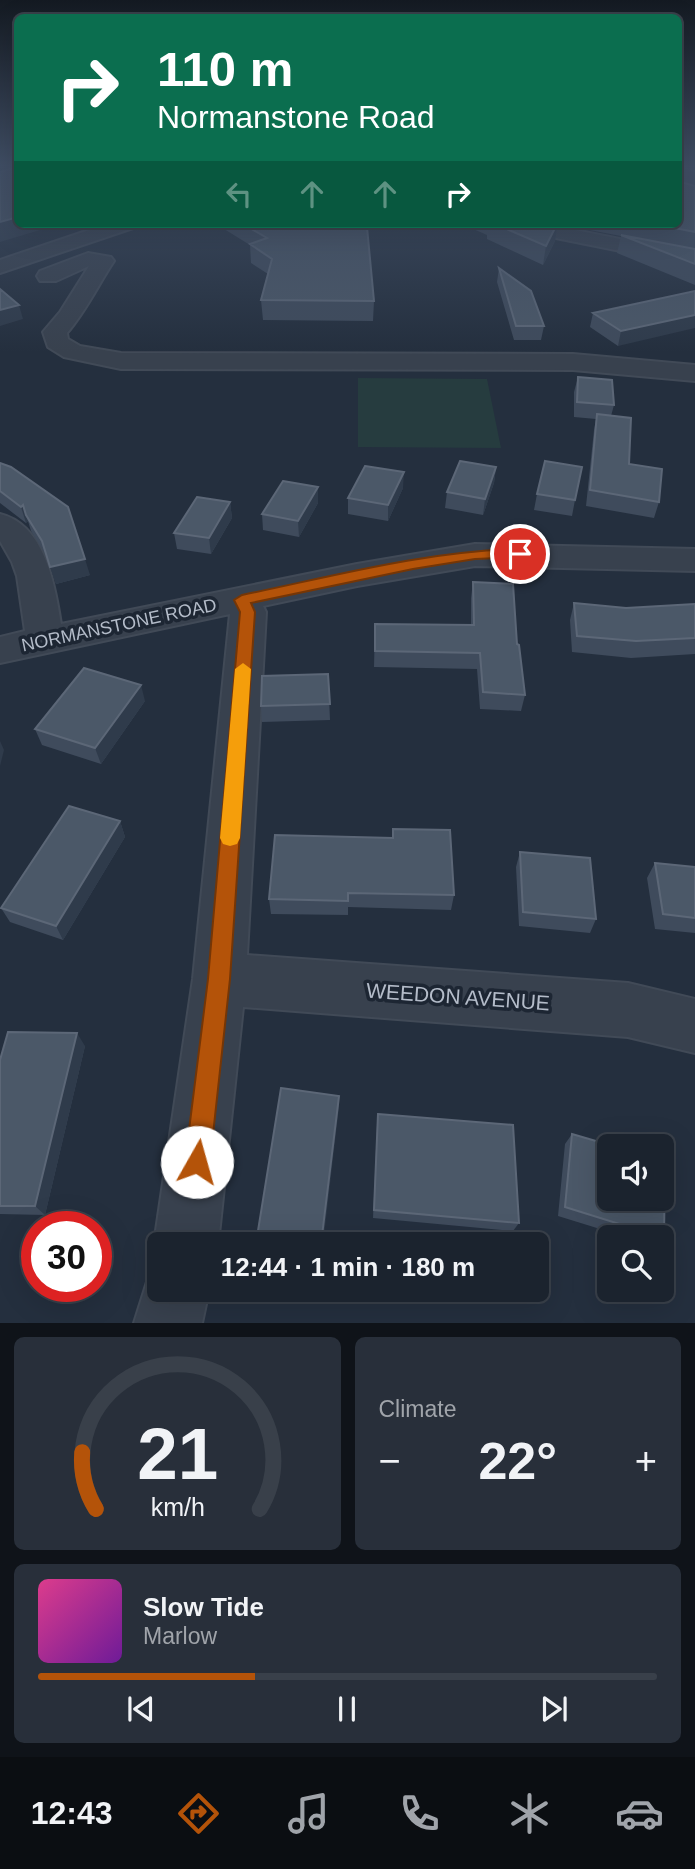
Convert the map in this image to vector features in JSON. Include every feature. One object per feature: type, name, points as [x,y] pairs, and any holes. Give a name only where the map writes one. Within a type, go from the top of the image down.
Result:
[{"type":"street","points":[[0,270],[113,229]]},
{"type":"street","points":[[540,229],[695,260]]},
{"type":"street","points":[[85,238],[107,248],[99,259]]},
{"type":"street","points":[[48,276],[88,259],[104,261],[55,332],[57,342],[73,352],[100,360],[573,362],[695,373]]},
{"type":"street","points":[[0,270],[72,281],[84,292]]},
{"type":"street","points":[[0,524],[23,546],[32,564],[46,640]]},
{"type":"street","name":"NORMANSTONE ROAD","points":[[0,650],[380,570],[475,555],[695,560]]},
{"type":"street","points":[[187,1232],[219,979],[248,612],[242,600]]},
{"type":"street","name":"WEEDON AVENUE","points":[[219,979],[628,1010],[695,1026]]},
{"type":"street","points":[[169,1323],[173,1302]]},
{"type":"green space","points":[[358,378],[487,379],[501,448],[358,447]]},
{"type":"building","points":[[251,229],[367,229],[374,301],[261,300],[272,259],[250,244],[267,238]]},
{"type":"building","points":[[506,229],[555,229],[546,246]]},
{"type":"building","points":[[621,235],[695,249],[695,264]]},
{"type":"building","points":[[499,268],[531,291],[544,326],[516,326]]},
{"type":"building","points":[[0,289],[19,305],[0,310]]},
{"type":"building","points":[[695,291],[695,315],[621,331],[593,313]]},
{"type":"building","points":[[578,377],[612,380],[614,405],[577,402]]},
{"type":"building","points":[[597,414],[631,418],[629,464],[662,469],[659,502],[590,490]]},
{"type":"building","points":[[460,461],[496,467],[485,499],[447,492]]},
{"type":"building","points":[[545,461],[582,467],[575,500],[537,494]]},
{"type":"building","points":[[0,463],[11,467],[68,507],[85,559],[50,567],[42,541],[23,505],[21,507],[0,491]]},
{"type":"building","points":[[365,466],[404,472],[388,505],[348,498]]},
{"type":"building","points":[[283,481],[318,487],[298,521],[262,514]]},
{"type":"building","points":[[197,497],[230,502],[209,538],[174,533]]},
{"type":"building","points":[[473,582],[513,584],[517,644],[525,695],[483,692],[480,653],[375,651],[375,624],[474,625]]},
{"type":"building","points":[[574,603],[626,608],[695,604],[695,638],[636,641],[577,636]]},
{"type":"building","points":[[84,668],[141,685],[95,748],[35,729]]},
{"type":"building","points":[[328,674],[330,704],[261,706],[262,676]]},
{"type":"building","points":[[69,806],[120,821],[56,926],[1,908]]},
{"type":"building","points":[[393,829],[450,830],[454,895],[348,893],[348,901],[269,899],[275,835],[393,838]]},
{"type":"building","points":[[520,852],[590,858],[596,919],[523,912]]},
{"type":"building","points":[[655,863],[695,867],[695,918],[663,914]]},
{"type":"building","points":[[8,1032],[77,1033],[35,1206],[0,1206],[0,1060]]},
{"type":"building","points":[[281,1088],[339,1096],[322,1232],[258,1232]]},
{"type":"building","points":[[378,1114],[513,1125],[519,1223],[374,1210]]},
{"type":"building","points":[[572,1134],[597,1141],[597,1211],[664,1211],[664,1225],[622,1225],[565,1207]]},
{"type":"slow traffic","points":[[230,838],[243,669]]},
{"type":"route","points":[[197,1162],[219,979],[248,612],[242,600],[413,564],[475,555],[520,554]]}]
